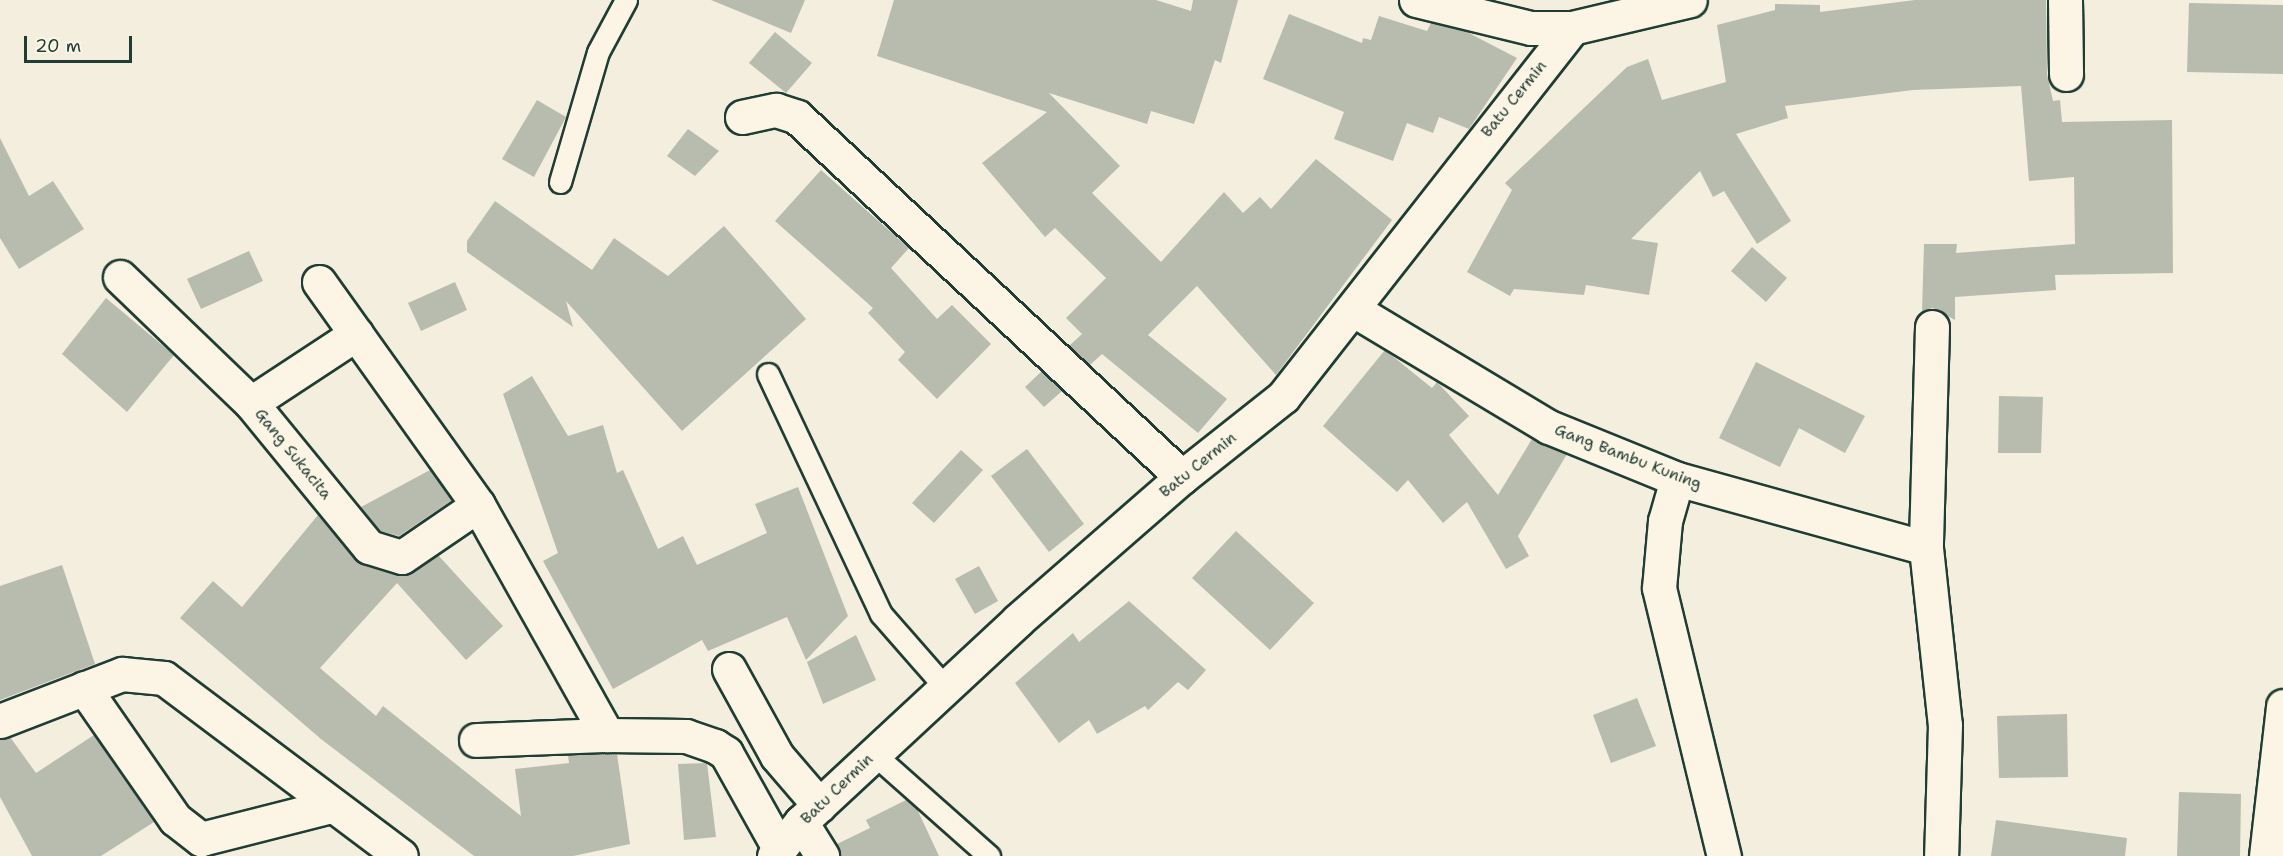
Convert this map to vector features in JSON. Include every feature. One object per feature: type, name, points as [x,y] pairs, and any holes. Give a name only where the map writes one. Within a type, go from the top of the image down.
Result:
[{"type":"street","points":[[1433,2],[1531,28],[1572,28],[1690,0]]},
{"type":"street","points":[[2065,0],[2066,74]]},
{"type":"street","name":"Batu Cermin","points":[[777,852],[810,814],[945,687],[1182,477],[1283,397],[1354,310],[1572,28]]},
{"type":"street","points":[[742,117],[776,110],[797,117],[1182,477]]},
{"type":"street","name":"Gang Sukacita","points":[[120,277],[251,403],[369,547],[386,556],[402,557],[478,505]]},
{"type":"street","points":[[319,282],[478,505],[607,735]]},
{"type":"street","name":"Gang Bambu Kuning","points":[[1354,310],[1549,427],[1677,479],[1926,548]]},
{"type":"street","points":[[1932,327],[1926,548],[1945,725],[1941,856]]},
{"type":"street","points":[[251,403],[356,334]]},
{"type":"street","points":[[1677,479],[1665,521],[1659,588],[1724,856]]},
{"type":"street","points":[[729,669],[810,814],[822,856]]},
{"type":"street","points":[[0,721],[122,674],[164,678],[330,806],[401,856]]},
{"type":"street","points":[[84,688],[175,819],[201,839],[330,806]]},
{"type":"street","points":[[2266,856],[2283,706]]},
{"type":"street","points":[[476,740],[607,735],[686,736],[715,746],[726,753],[777,852]]},
{"type":"lane","points":[[560,182],[598,52],[626,0]]},
{"type":"lane","points":[[768,374],[881,614],[945,687]]},
{"type":"lane","points":[[874,754],[989,856]]},
{"type":"building","points":[[711,0],[805,0],[791,33]]},
{"type":"building","points":[[894,0],[1156,0],[1191,11],[1193,0],[1238,0],[1221,63],[1215,60],[1194,124],[1151,111],[1147,124],[1049,93],[1120,166],[1092,193],[1161,262],[1224,192],[1243,213],[1260,197],[1271,209],[1316,159],[1392,220],[1276,375],[1197,286],[1148,335],[1227,399],[1198,433],[1102,354],[1090,365],[1069,346],[1082,334],[1066,318],[1106,278],[1055,228],[1045,237],[982,163],[1047,112],[877,56]]},
{"type":"building","points":[[1915,0],[2046,0],[2047,74],[2053,101],[2060,100],[2062,122],[2172,120],[2173,273],[2055,275],[2056,290],[1955,297],[1955,320],[1933,308],[1922,311],[1924,244],[1957,244],[1956,253],[2075,244],[2074,177],[2029,181],[2021,86],[1913,90],[1785,106],[1788,118],[1736,134],[1791,221],[1757,244],[1724,191],[1713,197],[1700,171],[1631,239],[1658,243],[1649,295],[1586,285],[1584,295],[1514,289],[1510,296],[1467,272],[1512,190],[1505,183],[1627,67],[1648,59],[1662,100],[1726,82],[1717,25],[1775,10],[1775,4],[1820,5],[1820,12]]},
{"type":"building","points":[[2189,3],[2283,5],[2283,74],[2187,72]]},
{"type":"building","points":[[1289,14],[1362,43],[1363,38],[1371,40],[1379,16],[1427,31],[1431,23],[1465,31],[1517,58],[1469,129],[1439,117],[1433,133],[1407,123],[1393,161],[1334,139],[1344,112],[1263,79]]},
{"type":"building","points":[[775,32],[812,63],[786,93],[749,63]]},
{"type":"building","points":[[537,100],[566,117],[534,177],[502,159]]},
{"type":"building","points":[[688,129],[719,151],[695,176],[667,156]]},
{"type":"building","points":[[0,138],[29,196],[53,181],[84,229],[19,269],[0,238]]},
{"type":"building","points":[[821,170],[909,248],[891,268],[937,319],[952,305],[991,344],[937,399],[898,360],[905,352],[868,313],[873,308],[775,221]]},
{"type":"building","points":[[495,201],[592,270],[614,238],[668,276],[724,226],[806,319],[682,431],[566,301],[573,327],[467,252],[467,241]]},
{"type":"building","points":[[1752,247],[1787,278],[1766,302],[1731,271]]},
{"type":"building","points":[[249,251],[263,281],[201,309],[187,279]]},
{"type":"building","points":[[455,282],[467,310],[421,331],[408,303]]},
{"type":"building","points":[[106,298],[174,355],[127,412],[62,354]]},
{"type":"building","points":[[1385,350],[1432,388],[1437,382],[1469,416],[1449,435],[1498,495],[1532,439],[1567,454],[1518,536],[1529,556],[1506,569],[1467,502],[1443,523],[1408,480],[1397,492],[1323,426]]},
{"type":"building","points":[[1756,362],[1865,416],[1845,453],[1799,428],[1780,467],[1719,438]]},
{"type":"building","points":[[1042,371],[1062,391],[1044,407],[1025,387]]},
{"type":"building","points":[[532,376],[568,436],[603,425],[617,473],[623,470],[658,549],[683,536],[697,565],[767,533],[755,504],[798,487],[848,616],[806,660],[787,617],[708,651],[702,640],[613,689],[543,561],[558,553],[503,394]]},
{"type":"building","points":[[1999,396],[2043,397],[2041,453],[1998,453]]},
{"type":"building","points":[[1027,449],[1084,524],[1049,552],[991,476]]},
{"type":"building","points":[[961,450],[983,470],[934,523],[912,503]]},
{"type":"building","points":[[430,470],[452,500],[399,536],[380,531],[361,507]]},
{"type":"building","points":[[318,515],[364,565],[404,576],[438,555],[503,626],[466,660],[397,583],[320,668],[376,716],[383,706],[521,816],[515,769],[569,763],[568,755],[617,754],[630,844],[573,856],[474,856],[321,739],[180,618],[213,581],[242,607]]},
{"type":"building","points":[[1236,531],[1314,603],[1270,650],[1192,578]]},
{"type":"building","points":[[62,565],[95,664],[0,700],[0,586]]},
{"type":"building","points":[[979,566],[998,601],[975,614],[955,579]]},
{"type":"building","points":[[1129,601],[1206,670],[1188,690],[1178,682],[1148,710],[1145,706],[1097,734],[1089,720],[1059,743],[1015,683],[1073,633],[1079,642]]},
{"type":"building","points":[[856,635],[876,680],[823,704],[807,662]]},
{"type":"building","points":[[1637,698],[1656,746],[1611,763],[1593,715]]},
{"type":"building","points":[[2067,714],[2068,777],[1999,778],[1997,716]]},
{"type":"building","points":[[94,735],[154,822],[101,856],[32,856],[0,797],[0,739],[10,737],[36,773]]},
{"type":"building","points":[[707,763],[716,837],[684,840],[678,764]]},
{"type":"building","points":[[2179,792],[2241,794],[2240,856],[2177,856]]},
{"type":"building","points":[[906,800],[917,809],[939,856],[841,856],[837,844],[870,828],[866,820]]},
{"type":"building","points":[[1996,820],[2127,838],[2125,856],[1991,856]]}]
